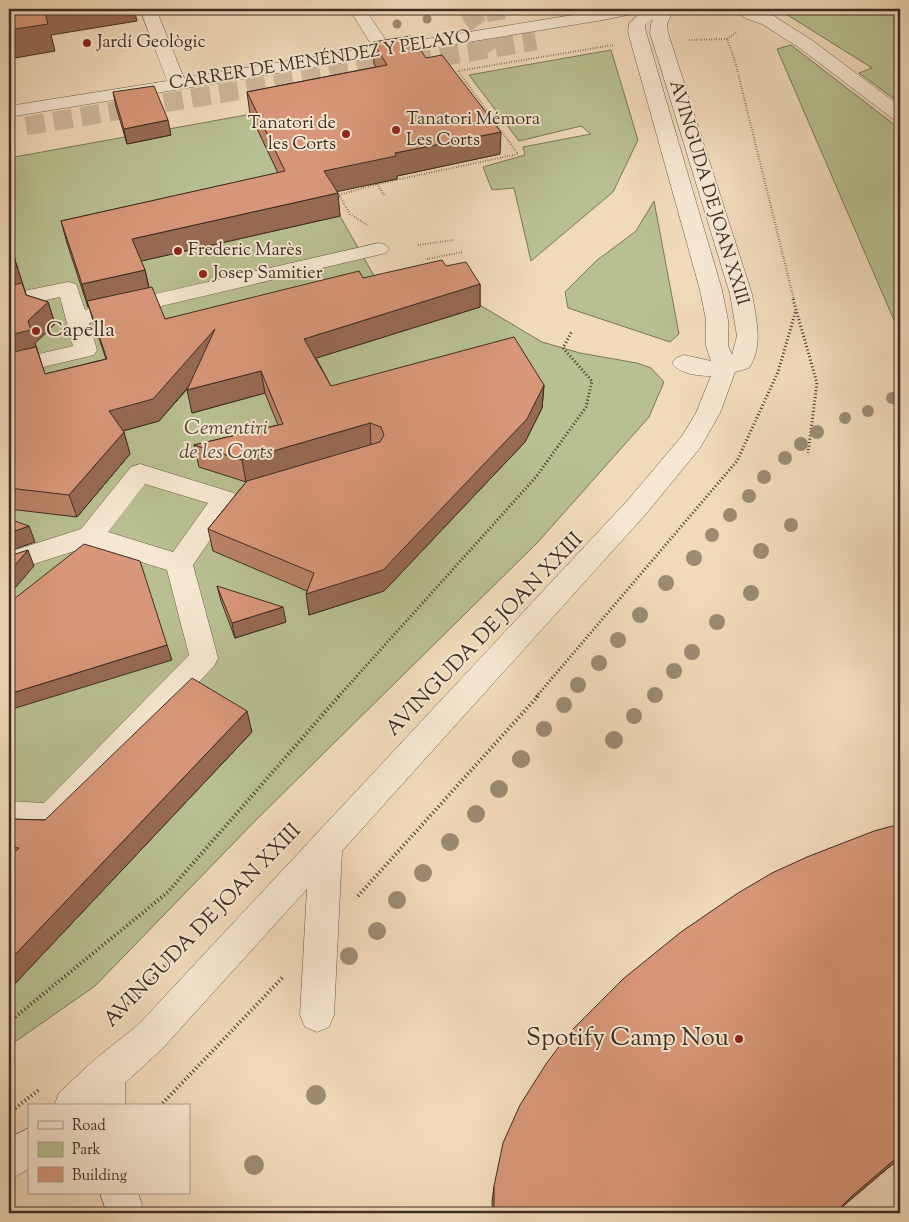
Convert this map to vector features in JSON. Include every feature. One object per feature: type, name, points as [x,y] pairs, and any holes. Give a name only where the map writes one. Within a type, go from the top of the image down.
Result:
[{"type":"street","points":[[148,9],[178,85]]},
{"type":"street","points":[[357,9],[384,50]]},
{"type":"street","points":[[634,16],[654,9]]},
{"type":"street","name":"AVINGUDA DE JOAN XXIII","points":[[666,9],[659,24],[659,33],[741,294],[748,336],[741,362],[725,368]]},
{"type":"street","points":[[743,9],[768,20],[807,45],[900,115]]},
{"type":"street","name":"CARRER DE MENÉNDEZ Y PELAYO","points":[[9,112],[610,14],[634,16]]},
{"type":"street","name":"AVINGUDA DE JOAN XXIII","points":[[76,1104],[107,1089],[150,1037],[296,876],[671,468],[691,442],[708,413],[725,368],[717,346],[717,320],[711,290],[634,16]]},
{"type":"street","points":[[77,319],[379,249]]},
{"type":"street","points":[[9,301],[68,288],[86,350],[9,368]]},
{"type":"street","points":[[684,363],[693,367],[725,368]]},
{"type":"street","points":[[9,562],[90,536],[140,473],[235,496],[179,564]]},
{"type":"street","points":[[90,536],[179,564]]},
{"type":"street","points":[[9,815],[51,817],[204,658],[179,564]]},
{"type":"street","points":[[317,1015],[326,845]]},
{"type":"street","points":[[9,1161],[28,1147]]},
{"type":"street","points":[[119,1194],[126,1213]]},
{"type":"path","points":[[683,40],[726,39],[740,30]]},
{"type":"path","points":[[726,39],[735,61],[796,310],[817,383],[808,453]]},
{"type":"path","points":[[367,225],[350,214],[340,195],[377,184],[518,154],[458,71],[619,44]]},
{"type":"path","points":[[377,184],[384,195]]},
{"type":"path","points":[[418,246],[454,240]]},
{"type":"path","points":[[427,259],[463,252]]},
{"type":"path","points":[[162,1104],[321,937],[532,702],[737,461],[778,372],[796,310]]},
{"type":"path","points":[[9,1022],[168,892],[391,636],[536,477],[586,407],[592,381],[563,348],[572,331]]},
{"type":"path","name":"AVINGUDA DE JOAN XXIII","points":[[107,1024],[176,955]]},
{"type":"path","points":[[9,1113],[46,1083]]},
{"type":"green space","points":[[778,9],[900,9],[900,103],[859,73],[872,68]]},
{"type":"green space","points":[[791,45],[900,129],[900,334],[777,49]]},
{"type":"green space","points":[[611,50],[638,140],[613,192],[531,261],[514,188],[492,190],[483,167],[525,155],[523,147],[591,134],[581,126],[519,141],[469,75]]},
{"type":"green space","name":"Cementiri de les Corts","points":[[279,109],[385,295],[478,304],[542,342],[580,353],[637,363],[651,368],[664,382],[649,417],[538,542],[256,820],[95,986],[9,1046],[9,158]]},
{"type":"green space","points":[[654,201],[679,334],[670,342],[568,308],[565,292],[596,261],[636,231]]},
{"type":"building","points":[[9,9],[44,9],[48,24],[9,30]]},
{"type":"building","points":[[411,36],[426,58],[442,55],[501,132],[395,153],[396,156],[324,171],[338,193],[132,239],[145,270],[82,284],[61,221],[285,171],[247,92],[387,65],[373,42]]},
{"type":"building","points":[[154,86],[168,120],[124,129],[113,92]]},
{"type":"building","points":[[9,241],[17,267],[9,269]]},
{"type":"building","points":[[442,260],[446,266],[466,262],[480,284],[304,339],[331,386],[514,337],[544,385],[527,419],[383,570],[306,594],[314,573],[208,529],[247,481],[380,442],[384,435],[381,427],[370,423],[242,460],[194,445],[283,424],[261,371],[187,390],[215,329],[153,399],[109,411],[124,432],[69,495],[9,488],[9,353],[36,347],[45,374],[107,359],[87,301],[152,287],[165,319],[359,271],[363,278]]},
{"type":"building","points":[[22,283],[26,295],[48,302],[28,321],[31,330],[9,335],[9,286]]},
{"type":"building","points":[[9,519],[29,526],[9,533]]},
{"type":"building","points":[[84,544],[140,561],[167,645],[9,694],[9,603]]},
{"type":"building","points":[[28,550],[9,572],[9,556]]},
{"type":"building","points":[[217,586],[283,607],[232,623]]},
{"type":"building","points":[[192,678],[247,711],[9,961],[9,858],[19,848],[9,847],[9,819],[45,820]]},
{"type":"building","name":"Spotify Camp Nou","points":[[900,824],[900,1155],[835,1213],[494,1213],[494,1186],[503,1143],[520,1105],[546,1064],[570,1032],[623,979],[681,932],[738,893],[772,873],[874,831]]},
{"type":"tunnel","points":[[495,48],[471,15],[509,9]]},
{"type":"tunnel","points":[[495,48],[536,41]]},
{"type":"tunnel","points":[[26,126],[495,48]]},
{"type":"place","name":"Jardí Geològic","points":[[87,43]]},
{"type":"place","name":"Tanatori Mémora Les Corts","points":[[396,130]]},
{"type":"place","name":"Tanatori de les Corts","points":[[346,134]]},
{"type":"place","name":"Frederic Marès","points":[[178,251]]},
{"type":"place","name":"Josep Samitier","points":[[203,274]]},
{"type":"place","name":"Capella","points":[[36,331]]},
{"type":"place","name":"Spotify Camp Nou","points":[[739,1039]]}]
